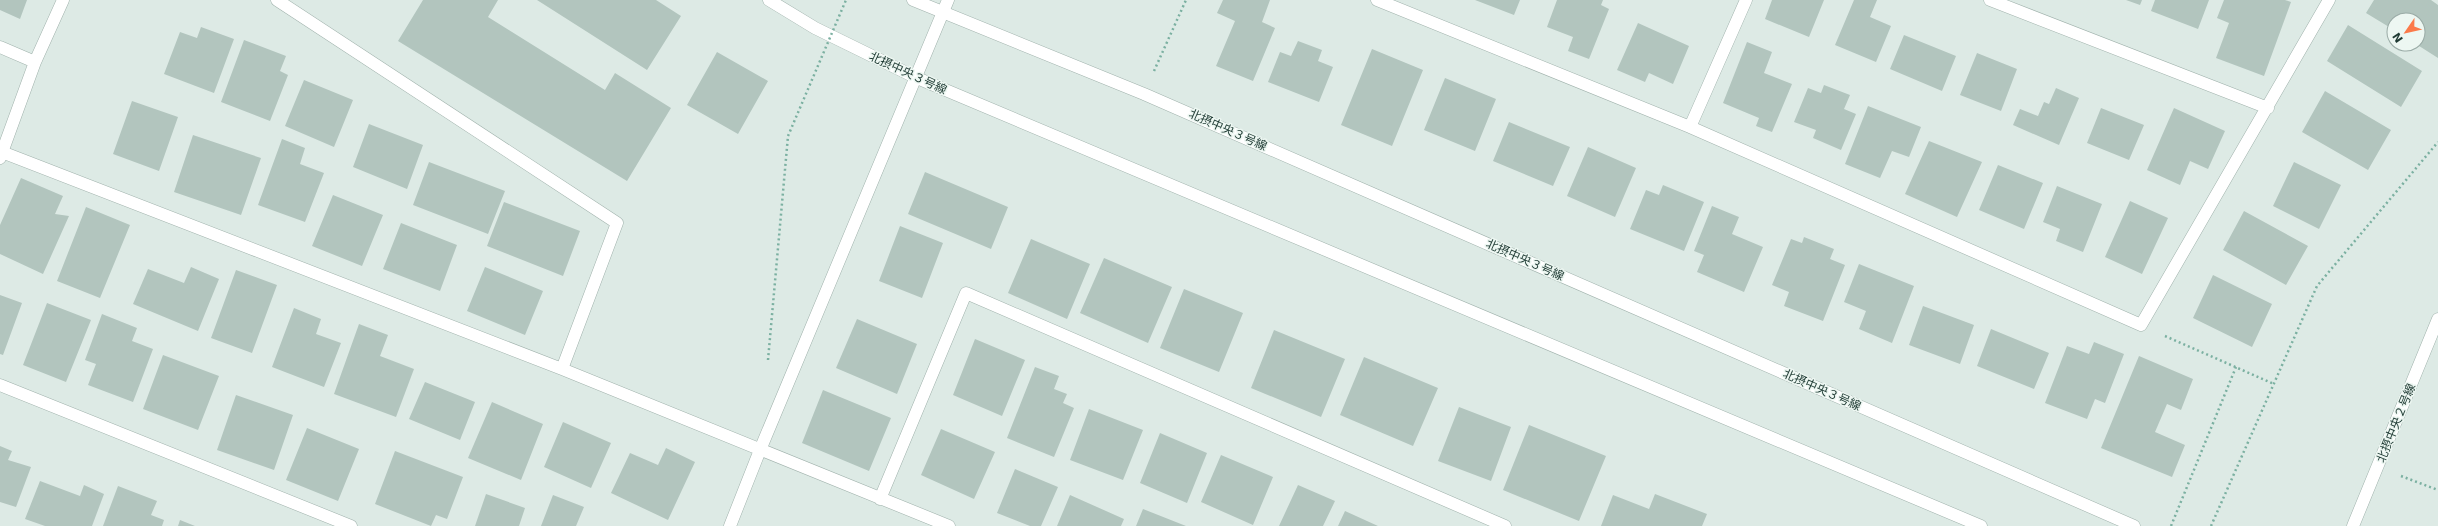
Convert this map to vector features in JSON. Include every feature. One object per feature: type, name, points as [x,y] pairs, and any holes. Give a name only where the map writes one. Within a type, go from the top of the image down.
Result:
[{"type":"street","points":[[63,0],[35,62],[1,155],[562,369],[949,526]]},
{"type":"street","points":[[277,0],[617,223],[562,369]]},
{"type":"street","name":"北摂中央３号線","points":[[769,0],[815,28],[917,78],[1981,526]]},
{"type":"street","name":"北摂中央３号線","points":[[913,0],[1144,94],[2134,526]]},
{"type":"street","points":[[730,526],[760,450],[917,78],[948,0]]},
{"type":"street","points":[[1377,0],[1690,127],[2141,325],[2330,0]]},
{"type":"street","points":[[1690,127],[1746,0]]},
{"type":"street","points":[[1990,0],[2268,108]]},
{"type":"street","points":[[0,47],[35,62]]},
{"type":"street","points":[[880,498],[966,293],[1506,526]]},
{"type":"street","name":"北摂中央２号線","points":[[2353,526],[2438,319]]},
{"type":"street","points":[[0,385],[351,526]]},
{"type":"path","points":[[767,364],[788,136],[846,0]]},
{"type":"path","points":[[1144,94],[1186,0]]},
{"type":"path","points":[[2211,526],[2317,286],[2438,142]]},
{"type":"path","points":[[2141,325],[2274,384]]},
{"type":"path","points":[[2171,526],[2236,367]]},
{"type":"path","points":[[2378,468],[2438,490]]},
{"type":"building","points":[[0,0],[27,0],[20,19],[0,10]]},
{"type":"building","points":[[423,0],[498,0],[488,17],[605,90],[615,73],[671,108],[627,181],[398,41]]},
{"type":"building","points":[[537,0],[656,0],[681,16],[647,70]]},
{"type":"building","points":[[1223,0],[1270,0],[1262,22],[1275,28],[1253,81],[1216,66],[1235,21],[1217,13]]},
{"type":"building","points":[[1475,0],[1520,0],[1514,15]]},
{"type":"building","points":[[1557,0],[1603,0],[1601,5],[1609,9],[1589,59],[1568,51],[1573,37],[1547,27]]},
{"type":"building","points":[[1772,0],[1824,0],[1809,37],[1765,19]]},
{"type":"building","points":[[1854,0],[1877,0],[1870,17],[1891,26],[1876,62],[1835,45]]},
{"type":"building","points":[[2126,0],[2142,0],[2140,5]]},
{"type":"building","points":[[2155,0],[2209,0],[2198,29],[2151,11]]},
{"type":"building","points":[[2224,0],[2285,0],[2291,2],[2264,76],[2216,58],[2229,23],[2217,18]]},
{"type":"building","points":[[2374,0],[2431,0],[2438,5],[2438,58],[2426,50],[2426,12],[2386,12],[2386,25],[2366,13]]},
{"type":"building","points":[[1638,23],[1689,46],[1673,84],[1649,73],[1645,82],[1617,70]]},
{"type":"building","points":[[2348,25],[2386,49],[2386,52],[2391,52],[2422,71],[2401,107],[2327,61]]},
{"type":"building","points":[[201,27],[234,39],[214,93],[164,74],[180,32],[197,38]]},
{"type":"building","points":[[1904,35],[1956,56],[1942,91],[1890,69]]},
{"type":"building","points":[[244,40],[286,56],[280,71],[288,75],[270,121],[221,102]]},
{"type":"building","points":[[1298,41],[1322,50],[1318,61],[1333,67],[1319,102],[1268,82],[1280,52],[1291,56]]},
{"type":"building","points":[[1747,42],[1772,52],[1764,73],[1792,84],[1772,132],[1756,126],[1759,118],[1723,103]]},
{"type":"building","points":[[1372,49],[1423,70],[1392,146],[1341,125]]},
{"type":"building","points":[[717,52],[768,81],[738,134],[687,105]]},
{"type":"building","points":[[1977,53],[2017,69],[2001,111],[1960,95]]},
{"type":"building","points":[[1445,78],[1496,99],[1475,151],[1424,130]]},
{"type":"building","points":[[304,80],[353,100],[334,147],[285,126]]},
{"type":"building","points":[[1824,85],[1850,95],[1844,109],[1856,114],[1841,150],[1813,138],[1816,130],[1794,122],[1808,88],[1821,93]]},
{"type":"building","points":[[2056,88],[2079,98],[2059,145],[2013,125],[2020,109],[2038,116],[2044,102],[2049,104]]},
{"type":"building","points":[[2325,91],[2391,130],[2368,170],[2302,132]]},
{"type":"building","points":[[132,101],[178,117],[159,171],[113,154]]},
{"type":"building","points":[[1868,106],[1921,127],[1909,157],[1892,151],[1880,178],[1845,164]]},
{"type":"building","points":[[2101,108],[2144,125],[2129,160],[2087,143]]},
{"type":"building","points":[[2174,108],[2225,131],[2208,169],[2190,161],[2180,185],[2147,170]]},
{"type":"building","points":[[1509,122],[1570,147],[1553,186],[1493,161]]},
{"type":"building","points":[[369,124],[423,145],[407,189],[353,167]]},
{"type":"building","points":[[193,135],[261,158],[241,215],[174,192]]},
{"type":"building","points":[[282,139],[305,148],[300,164],[324,173],[305,222],[258,205]]},
{"type":"building","points":[[1929,141],[1982,162],[1957,217],[1905,194]]},
{"type":"building","points":[[1588,147],[1636,168],[1615,217],[1567,196]]},
{"type":"building","points":[[429,162],[505,191],[488,234],[413,205]]},
{"type":"building","points":[[2294,162],[2341,185],[2319,229],[2273,206]]},
{"type":"building","points":[[1998,165],[2043,183],[2024,229],[1979,210]]},
{"type":"building","points":[[925,172],[1008,207],[991,249],[908,214]]},
{"type":"building","points":[[21,178],[63,196],[55,214],[69,216],[43,274],[0,254],[0,225]]},
{"type":"building","points":[[1663,185],[1704,202],[1684,251],[1630,229],[1646,190],[1659,195]]},
{"type":"building","points":[[2057,186],[2102,204],[2083,252],[2056,241],[2060,229],[2043,222]]},
{"type":"building","points":[[333,195],[383,215],[362,266],[312,246]]},
{"type":"building","points":[[2130,201],[2168,218],[2142,274],[2105,257]]},
{"type":"building","points":[[504,202],[580,231],[563,276],[487,246]]},
{"type":"building","points":[[1712,206],[1739,217],[1732,234],[1763,247],[1744,292],[1697,272],[1704,255],[1694,251]]},
{"type":"building","points":[[86,207],[130,225],[100,298],[57,281]]},
{"type":"building","points":[[2244,211],[2308,246],[2286,285],[2223,250]]},
{"type":"building","points":[[401,223],[457,245],[440,291],[383,269]]},
{"type":"building","points":[[900,226],[943,243],[922,298],[879,281]]},
{"type":"building","points":[[1804,237],[1834,249],[1830,259],[1845,265],[1823,321],[1784,306],[1789,292],[1772,285],[1791,239],[1802,243]]},
{"type":"building","points":[[1031,239],[1090,264],[1067,319],[1008,293]]},
{"type":"building","points":[[1104,258],[1172,287],[1148,343],[1080,313]]},
{"type":"building","points":[[1859,264],[1914,286],[1892,343],[1859,329],[1866,311],[1844,302]]},
{"type":"building","points":[[191,267],[219,279],[198,331],[133,304],[148,269],[184,283]]},
{"type":"building","points":[[485,267],[543,291],[525,335],[467,311]]},
{"type":"building","points":[[236,270],[277,285],[252,353],[211,338]]},
{"type":"building","points":[[2213,275],[2272,304],[2252,347],[2193,318]]},
{"type":"building","points":[[1184,289],[1243,313],[1219,372],[1160,348]]},
{"type":"building","points":[[0,295],[22,303],[3,355],[0,354]]},
{"type":"building","points":[[47,303],[91,320],[66,382],[23,365]]},
{"type":"building","points":[[1923,306],[1974,325],[1960,364],[1909,345]]},
{"type":"building","points":[[294,308],[321,319],[316,334],[341,343],[324,387],[272,367]]},
{"type":"building","points":[[102,314],[137,328],[132,341],[153,349],[133,402],[88,385],[96,364],[85,360]]},
{"type":"building","points":[[857,319],[917,344],[897,394],[836,368]]},
{"type":"building","points":[[359,324],[388,335],[380,356],[414,369],[396,417],[334,394]]},
{"type":"building","points":[[1991,329],[2049,353],[2034,389],[1977,366]]},
{"type":"building","points":[[1274,330],[1345,359],[1321,417],[1251,388]]},
{"type":"building","points":[[975,339],[1025,360],[1002,416],[953,395]]},
{"type":"building","points":[[2094,342],[2124,354],[2105,403],[2095,399],[2087,419],[2045,403],[2067,346],[2089,354]]},
{"type":"building","points":[[163,355],[219,376],[198,430],[143,409]]},
{"type":"building","points":[[2139,356],[2193,379],[2181,410],[2167,404],[2155,432],[2185,445],[2172,477],[2101,448]]},
{"type":"building","points":[[1364,357],[1438,388],[1413,446],[1340,415]]},
{"type":"building","points":[[1035,367],[1059,376],[1054,389],[1067,394],[1063,403],[1074,408],[1054,457],[1007,438]]},
{"type":"building","points":[[425,382],[475,402],[460,440],[409,419]]},
{"type":"building","points":[[823,390],[891,418],[869,471],[802,443]]},
{"type":"building","points":[[236,395],[293,415],[274,470],[217,450]]},
{"type":"building","points":[[492,402],[543,424],[521,480],[468,458]]},
{"type":"building","points":[[1459,407],[1511,427],[1491,481],[1438,461]]},
{"type":"building","points":[[1089,409],[1143,430],[1123,480],[1070,460]]},
{"type":"building","points":[[563,422],[611,443],[591,488],[544,467]]},
{"type":"building","points":[[1529,425],[1606,456],[1579,521],[1503,490]]},
{"type":"building","points":[[307,428],[359,449],[338,501],[286,480]]},
{"type":"building","points":[[941,429],[995,452],[974,499],[921,475]]},
{"type":"building","points":[[1160,433],[1207,453],[1187,503],[1140,483]]},
{"type":"building","points":[[0,446],[12,451],[8,460],[31,467],[16,507],[0,502]]},
{"type":"building","points":[[666,448],[695,462],[668,520],[611,493],[630,453],[658,465]]},
{"type":"building","points":[[395,451],[463,477],[447,519],[436,515],[431,526],[375,504]]},
{"type":"building","points":[[1221,455],[1273,477],[1253,525],[1201,502]]},
{"type":"building","points":[[1015,469],[1058,487],[1041,526],[1030,526],[997,513]]},
{"type":"building","points":[[40,481],[80,496],[84,485],[104,494],[92,526],[45,526],[25,519]]},
{"type":"building","points":[[1298,485],[1335,501],[1323,526],[1279,526]]},
{"type":"building","points":[[118,486],[157,501],[151,515],[164,520],[162,526],[103,526]]},
{"type":"building","points":[[486,494],[525,508],[519,526],[475,526]]},
{"type":"building","points":[[1655,494],[1707,514],[1702,526],[1601,526],[1613,495],[1649,509]]},
{"type":"building","points":[[553,495],[584,507],[576,526],[541,526]]},
{"type":"building","points":[[1070,495],[1124,519],[1121,526],[1057,526]]},
{"type":"building","points":[[1143,509],[1186,526],[1136,526]]},
{"type":"building","points":[[1345,511],[1378,526],[1338,526]]},
{"type":"building","points":[[180,520],[195,526],[178,526]]}]
